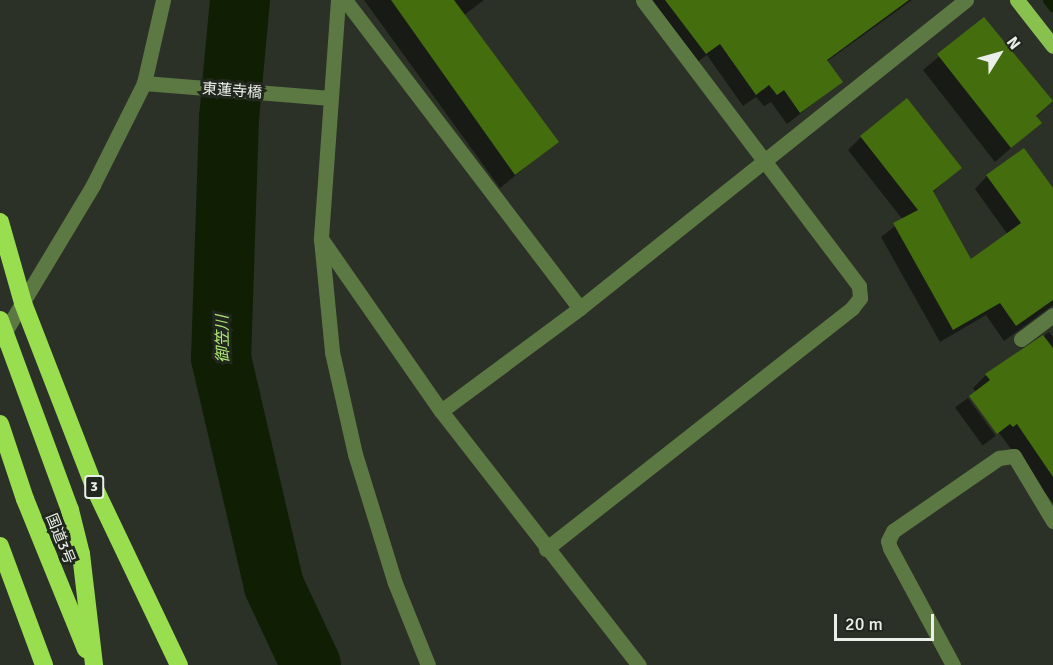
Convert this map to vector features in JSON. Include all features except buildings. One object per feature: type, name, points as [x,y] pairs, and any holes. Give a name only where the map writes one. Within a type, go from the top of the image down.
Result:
[{"type":"highway","name":"3","points":[[0,222],[23,303],[95,489],[179,665]]},
{"type":"highway","name":"3","points":[[1,331],[70,510],[81,554],[93,665]]},
{"type":"highway","name":"国道3号","points":[[0,424],[25,498],[93,665]]},
{"type":"highway","points":[[0,546],[44,665]]},
{"type":"main road","points":[[1017,0],[1053,46]]},
{"type":"street","points":[[1,331],[23,303],[93,185],[144,84],[163,0]]},
{"type":"street","points":[[338,0],[321,239],[332,352],[355,454],[395,584],[428,665]]},
{"type":"street","points":[[345,0],[580,308]]},
{"type":"street","points":[[546,549],[852,308],[860,298],[859,286],[643,0]]},
{"type":"street","points":[[441,411],[580,308],[766,162],[966,0]]},
{"type":"street","name":"東蓮寺橋","points":[[144,84],[330,98]]},
{"type":"street","points":[[321,239],[441,411],[546,549],[639,665]]},
{"type":"street","points":[[1021,339],[1053,315]]},
{"type":"street","points":[[953,665],[890,548],[888,541],[893,531],[999,458],[1014,456],[1053,521]]},
{"type":"waterway","name":"御笠川","points":[[240,0],[229,118],[221,358],[274,586],[311,665]]},
{"type":"waterway","points":[[1048,0],[1053,7]]}]
